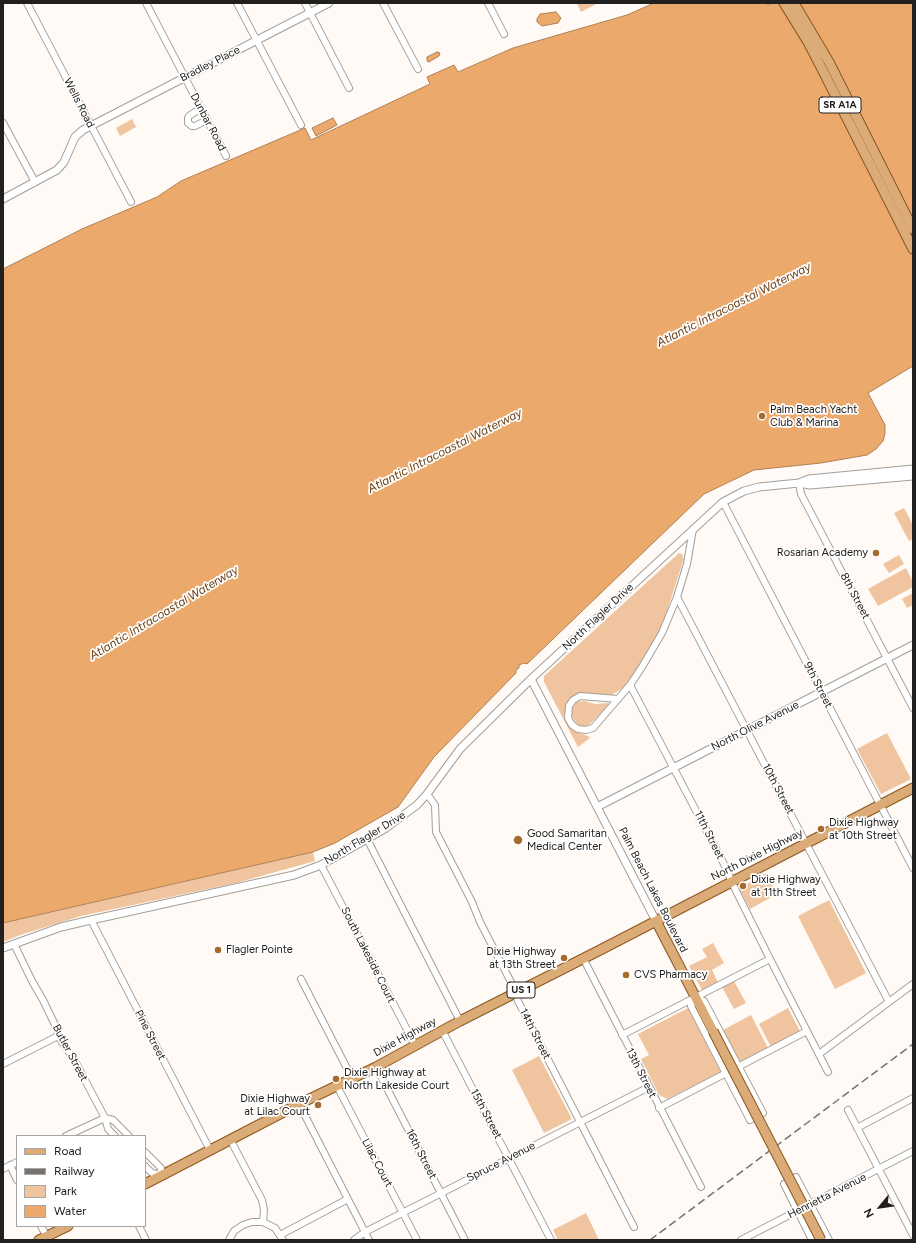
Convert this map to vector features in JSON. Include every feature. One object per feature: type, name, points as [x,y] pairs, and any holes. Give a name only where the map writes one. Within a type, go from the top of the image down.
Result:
[{"type":"main road","name":"SR A1A","points":[[784,3],[817,59],[913,249]]},
{"type":"main road","name":"SR A1A","points":[[794,3],[829,62],[913,229]]},
{"type":"main road","name":"North Dixie Highway","points":[[656,921],[913,788]]},
{"type":"main road","name":"Dixie Highway","points":[[146,1184],[299,1104],[376,1067],[442,1030],[656,921]]},
{"type":"main road","name":"Palm Beach Lakes Boulevard","points":[[656,921],[821,1240]]},
{"type":"main road","points":[[45,1239],[66,1227]]},
{"type":"street","name":"Wells Road","points":[[27,3],[131,202]]},
{"type":"street","name":"Dunbar Road","points":[[146,3],[226,156]]},
{"type":"street","points":[[237,3],[301,125]]},
{"type":"street","points":[[305,3],[349,88]]},
{"type":"street","name":"Bradley Place","points":[[3,199],[52,173],[61,166],[75,137],[81,132],[329,3]]},
{"type":"street","points":[[383,3],[418,69]]},
{"type":"street","points":[[488,3],[504,34]]},
{"type":"street","points":[[201,108],[190,114],[188,123],[195,126],[207,120]]},
{"type":"street","points":[[3,123],[35,182]]},
{"type":"street","name":"North Flagler Drive","points":[[3,948],[61,927],[294,875],[321,865],[401,818],[417,805],[427,794],[460,749],[531,679],[722,502],[744,491],[759,487],[799,483],[809,479],[913,475]]},
{"type":"street","name":"8th Street","points":[[799,483],[801,494],[913,708]]},
{"type":"street","name":"9th Street","points":[[722,502],[913,868]]},
{"type":"street","points":[[618,699],[580,696],[569,706],[568,718],[572,725],[578,728],[586,730],[593,728],[618,699],[630,685],[659,639],[677,597],[687,564],[693,529]]},
{"type":"street","name":"10th Street","points":[[677,597],[889,1002]]},
{"type":"street","name":"North Olive Avenue","points":[[597,807],[913,645]]},
{"type":"street","name":"Palm Beach Lakes Boulevard","points":[[531,679],[656,921]]},
{"type":"street","name":"11th Street","points":[[630,685],[732,881],[828,1072]]},
{"type":"street","name":"14th Street","points":[[427,794],[435,805],[436,832],[516,992],[518,1001],[634,1227]]},
{"type":"street","points":[[367,839],[460,1021]]},
{"type":"street","name":"South Lakeside Court","points":[[321,865],[415,1045]]},
{"type":"street","name":"Pine Street","points":[[91,920],[210,1150]]},
{"type":"street","name":"Butler Street","points":[[14,944],[44,1000],[57,1029],[58,1036],[75,1061],[105,1118],[108,1129],[114,1135]]},
{"type":"street","name":"13th Street","points":[[583,958],[701,1187]]},
{"type":"street","points":[[622,1035],[770,959]]},
{"type":"street","points":[[301,979],[352,1078]]},
{"type":"street","points":[[819,1054],[913,984]]},
{"type":"street","points":[[695,997],[704,1001],[763,1113],[757,1117],[750,1120],[691,1006],[695,997]]},
{"type":"street","name":"15th Street","points":[[442,1030],[551,1240]]},
{"type":"street","points":[[660,1108],[807,1031]]},
{"type":"street","points":[[3,1064],[58,1036]]},
{"type":"street","name":"16th Street","points":[[376,1067],[465,1240]]},
{"type":"street","name":"Lilac Court","points":[[337,1086],[417,1240]]},
{"type":"street","name":"Spruce Avenue","points":[[354,1240],[365,1232],[649,1087]]},
{"type":"street","points":[[857,1128],[913,1098]]},
{"type":"street","points":[[299,1104],[369,1240]]},
{"type":"street","points":[[848,1110],[912,1233]]},
{"type":"street","points":[[68,1135],[105,1118]]},
{"type":"street","name":"Butler Street","points":[[105,1118],[113,1120],[128,1135]]},
{"type":"street","points":[[230,1139],[262,1200],[264,1210],[263,1222]]},
{"type":"street","name":"Henrietta Avenue","points":[[741,1240],[913,1151]]},
{"type":"street","points":[[146,1153],[161,1168],[161,1176],[152,1173],[146,1167]]},
{"type":"street","points":[[3,1169],[16,1162]]},
{"type":"street","points":[[10,1165],[16,1178]]},
{"type":"street","points":[[812,1240],[784,1184],[796,1177],[829,1240]]},
{"type":"street","points":[[229,1240],[234,1231],[243,1225],[252,1222],[263,1222],[275,1228],[282,1237],[348,1200]]},
{"type":"street","points":[[41,1227],[45,1239]]},
{"type":"street","points":[[139,1227],[144,1239]]},
{"type":"green space","points":[[598,3],[581,12],[577,4]]},
{"type":"green space","points":[[132,119],[136,127],[120,136],[116,128]]},
{"type":"green space","points":[[904,508],[913,525],[913,539],[909,541],[894,513]]},
{"type":"green space","points":[[679,553],[682,554],[684,558],[663,624],[644,659],[626,686],[612,695],[580,694],[569,700],[564,716],[569,726],[576,732],[590,738],[578,747],[544,682],[544,676]]},
{"type":"green space","points":[[899,555],[904,564],[889,573],[883,564]]},
{"type":"green space","points":[[906,568],[913,582],[913,587],[878,606],[868,589]]},
{"type":"green space","points":[[913,593],[913,605],[907,608],[902,599]]},
{"type":"green space","points":[[584,701],[595,704],[610,704],[589,725],[581,727],[576,723],[571,715],[572,708],[577,702]]},
{"type":"green space","points":[[887,733],[911,779],[881,794],[857,749]]},
{"type":"green space","points":[[313,852],[315,861],[236,883],[81,916],[23,934],[3,942],[3,923]]},
{"type":"green space","points":[[767,873],[777,894],[750,909],[739,888]]},
{"type":"green space","points":[[829,900],[866,973],[835,989],[798,916]]},
{"type":"green space","points":[[713,943],[724,963],[712,970],[718,982],[702,990],[689,966],[707,957],[702,949]]},
{"type":"green space","points":[[734,981],[746,1003],[734,1009],[722,987]]},
{"type":"green space","points":[[688,1008],[721,1072],[667,1099],[659,1095],[641,1059],[649,1055],[638,1034]]},
{"type":"green space","points":[[788,1008],[800,1031],[771,1047],[759,1024]]},
{"type":"green space","points":[[751,1015],[768,1048],[740,1063],[723,1030]]},
{"type":"green space","points":[[539,1056],[572,1119],[544,1133],[512,1070]]},
{"type":"green space","points":[[586,1213],[599,1240],[558,1240],[553,1230]]},
{"type":"water","name":"Atlantic Intracoastal Waterway","points":[[654,3],[765,3],[769,5],[772,3],[913,3],[913,366],[868,393],[885,425],[883,441],[876,449],[867,455],[821,463],[754,470],[704,494],[527,664],[524,663],[519,665],[516,673],[434,757],[398,807],[335,843],[313,852],[3,923],[3,269],[82,229],[157,197],[181,181],[305,128],[311,140],[430,84],[427,77],[454,65],[458,72],[513,48],[627,15]]},
{"type":"water","points":[[556,12],[561,18],[558,23],[542,26],[537,22],[540,14]]},
{"type":"water","points":[[437,52],[440,53],[439,56],[429,62],[427,61],[427,57]]},
{"type":"water","points":[[333,118],[337,125],[316,136],[312,128]]},
{"type":"railway","points":[[650,1240],[913,1044]]},
{"type":"place","name":"Palm Beach Yacht Club & Marina","points":[[762,416]]},
{"type":"place","name":"Rosarian Academy","points":[[876,553]]},
{"type":"place","name":"Dixie Highway at 10th Street","points":[[821,829]]},
{"type":"place","name":"Good Samaritan Medical Center","points":[[518,840]]},
{"type":"place","name":"Dixie Highway at 11th Street","points":[[743,886]]},
{"type":"place","name":"Flagler Pointe","points":[[218,950]]},
{"type":"place","name":"Dixie Highway at 13th Street","points":[[564,958]]},
{"type":"place","name":"CVS Pharmacy","points":[[626,975]]},
{"type":"place","name":"Dixie Highway at North Lakeside Court","points":[[336,1079]]},
{"type":"place","name":"Dixie Highway at Lilac Court","points":[[318,1105]]}]
